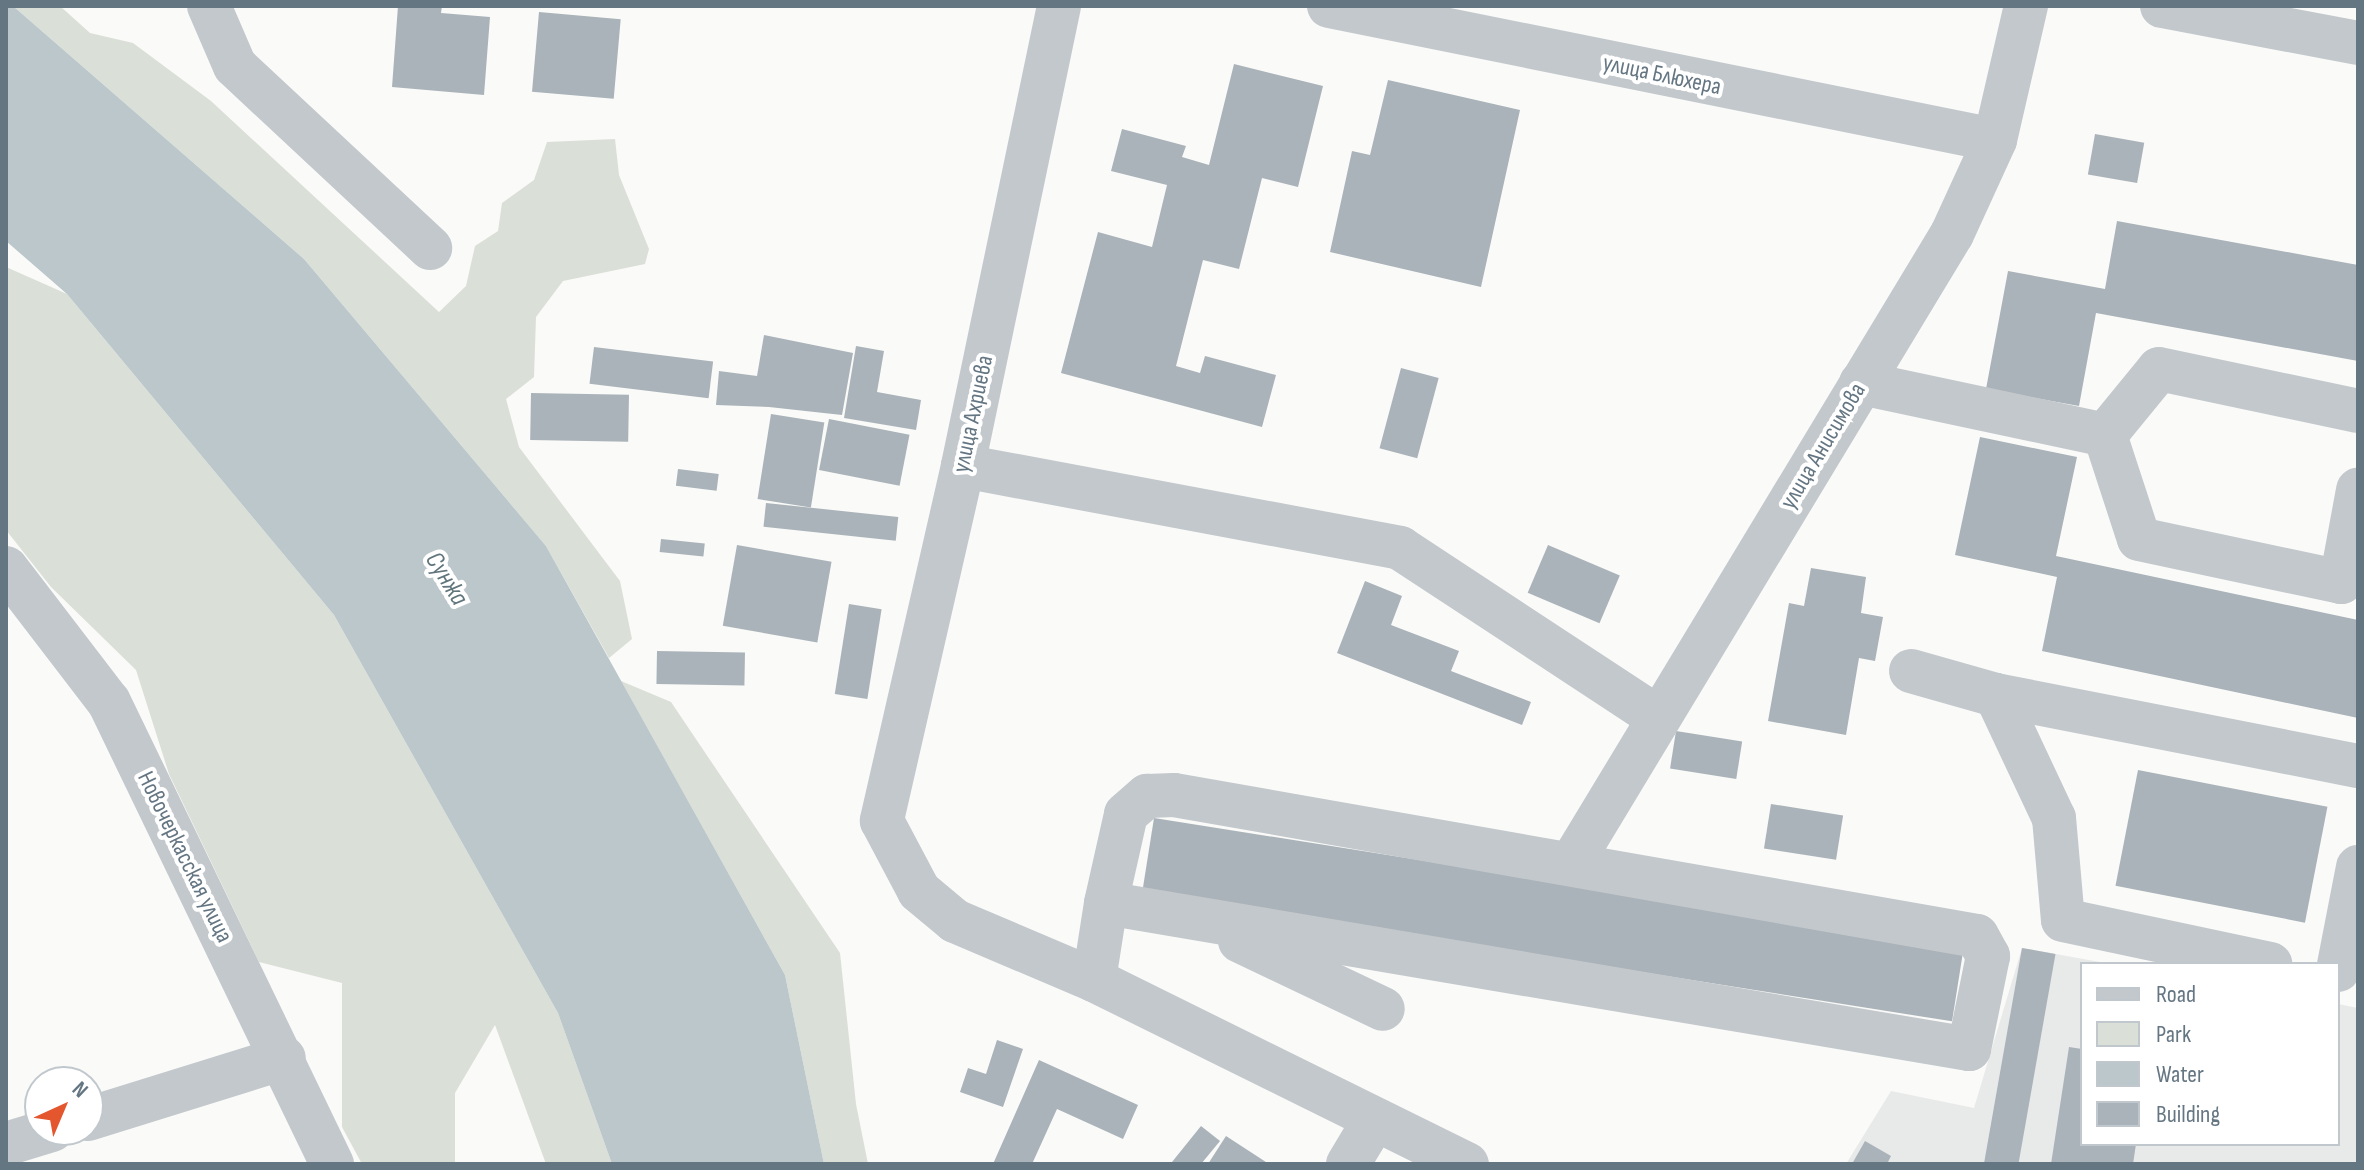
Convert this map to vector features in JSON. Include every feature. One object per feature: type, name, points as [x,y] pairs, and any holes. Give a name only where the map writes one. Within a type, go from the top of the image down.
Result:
[{"type":"street","points":[[209,6],[235,66],[430,248]]},
{"type":"street","name":"улица Ахриева","points":[[1059,6],[963,466],[882,821],[919,891],[955,921],[1094,980]]},
{"type":"street","name":"улица Блюхера","points":[[1329,6],[1995,140]]},
{"type":"street","name":"улица Анисимова","points":[[1571,864],[1657,717],[1952,234],[1995,140],[2026,6]]},
{"type":"street","points":[[2162,6],[2358,43]]},
{"type":"street","points":[[2105,435],[2159,369],[2358,411]]},
{"type":"street","points":[[1861,383],[2105,435]]},
{"type":"street","points":[[2105,435],[2139,539],[2170,546],[2341,582],[2358,490]]},
{"type":"street","points":[[963,466],[1400,548],[1657,717]]},
{"type":"street","name":"Новочеркасская улица","points":[[6,568],[109,702],[284,1058],[332,1164]]},
{"type":"street","points":[[1911,671],[1996,695],[2358,766]]},
{"type":"street","points":[[1996,695],[2054,818],[2063,920],[2261,962]]},
{"type":"street","points":[[1106,903],[1969,1049],[1988,956],[1977,936],[1174,795],[1147,796],[1126,814],[1106,903],[1094,980],[1467,1164]]},
{"type":"street","points":[[2340,962],[2358,867]]},
{"type":"street","points":[[1191,918],[1383,1009]]},
{"type":"street","points":[[104,1114],[284,1058]]},
{"type":"street","points":[[1348,1164],[1375,1119]]},
{"type":"shaded area","points":[[2022,948],[2100,962],[2080,962],[2080,1146],[2340,1146],[2340,1004],[2358,1008],[2358,1164],[1846,1164],[1891,1091],[1974,1108]]},
{"type":"green space","points":[[13,6],[60,6],[90,33],[133,43],[211,101],[439,312],[466,286],[475,246],[498,231],[502,203],[534,180],[547,142],[615,139],[619,175],[649,249],[645,264],[563,281],[536,317],[534,377],[506,399],[519,447],[620,581],[632,639],[609,658],[546,546],[304,259]]},
{"type":"green space","points":[[6,267],[67,294],[334,615],[558,1013],[612,1164],[546,1164],[495,1025],[455,1093],[455,1164],[362,1164],[342,1127],[342,983],[259,962],[169,774],[136,670],[51,587],[6,530]]},
{"type":"green space","points":[[621,681],[671,702],[840,953],[856,1104],[868,1164],[824,1164],[785,975]]},
{"type":"water","name":"Сунжа","points":[[6,6],[13,6],[304,259],[546,546],[785,975],[824,1164],[612,1164],[558,1013],[334,615],[67,294],[6,241]]},
{"type":"building","points":[[398,6],[442,6],[441,13],[490,17],[484,95],[392,87]]},
{"type":"building","points":[[539,12],[621,19],[614,99],[532,92]]},
{"type":"building","points":[[1234,64],[1323,86],[1298,187],[1262,178],[1239,269],[1203,260],[1176,366],[1200,373],[1205,356],[1276,375],[1262,427],[1061,373],[1098,232],[1152,247],[1167,185],[1111,171],[1122,129],[1186,146],[1182,157],[1209,165]]},
{"type":"building","points":[[1388,80],[1520,110],[1481,287],[1330,252],[1352,151],[1370,155]]},
{"type":"building","points":[[2095,134],[2144,143],[2137,183],[2088,174]]},
{"type":"building","points":[[2117,221],[2358,265],[2358,361],[2096,313],[2079,406],[1986,389],[2008,271],[2105,289]]},
{"type":"building","points":[[764,335],[853,353],[842,415],[716,405],[719,371],[757,376]]},
{"type":"building","points":[[856,346],[884,351],[877,392],[921,400],[916,430],[844,418]]},
{"type":"building","points":[[594,347],[713,362],[709,398],[589,384]]},
{"type":"building","points":[[1401,368],[1439,378],[1417,458],[1380,448]]},
{"type":"building","points":[[531,393],[629,395],[628,442],[530,440]]},
{"type":"building","points":[[771,414],[824,422],[811,507],[758,499]]},
{"type":"building","points":[[829,419],[909,435],[900,486],[819,470]]},
{"type":"building","points":[[1980,437],[2077,457],[2056,556],[2358,620],[2358,718],[2042,651],[2057,577],[1955,555]]},
{"type":"building","points":[[678,469],[719,474],[717,491],[676,486]]},
{"type":"building","points":[[766,503],[898,517],[896,541],[763,527]]},
{"type":"building","points":[[661,539],[705,544],[703,557],[660,552]]},
{"type":"building","points":[[737,545],[832,562],[817,642],[723,626]]},
{"type":"building","points":[[1548,545],[1620,575],[1599,623],[1528,593]]},
{"type":"building","points":[[1811,568],[1866,577],[1861,613],[1883,617],[1875,661],[1859,658],[1846,735],[1768,721],[1789,603],[1804,606]]},
{"type":"building","points":[[1365,581],[1402,596],[1391,625],[1459,651],[1451,671],[1531,702],[1522,725],[1337,653]]},
{"type":"building","points":[[849,604],[882,609],[867,699],[835,694]]},
{"type":"building","points":[[657,651],[745,653],[744,686],[656,684]]},
{"type":"building","points":[[1676,731],[1742,741],[1736,779],[1670,769]]},
{"type":"building","points":[[2138,770],[2327,807],[2305,923],[2115,886]]},
{"type":"building","points":[[1771,804],[1843,815],[1836,860],[1764,848]]},
{"type":"building","points":[[1154,818],[1964,946],[1952,1021],[1142,893]]},
{"type":"building","points":[[2022,948],[2055,954],[2018,1164],[1984,1164]]},
{"type":"building","points":[[997,1040],[1023,1049],[1003,1107],[960,1092],[968,1068],[986,1074]]},
{"type":"building","points":[[2069,1047],[2080,1049],[2080,1146],[2136,1146],[2133,1164],[2051,1164]]},
{"type":"building","points":[[1039,1060],[1138,1105],[1123,1139],[1057,1109],[1032,1164],[993,1164]]},
{"type":"building","points":[[1201,1126],[1220,1141],[1201,1164],[1174,1164],[1172,1162]]},
{"type":"building","points":[[1226,1136],[1269,1164],[1208,1164]]},
{"type":"building","points":[[1865,1141],[1891,1156],[1887,1164],[1852,1164]]}]
